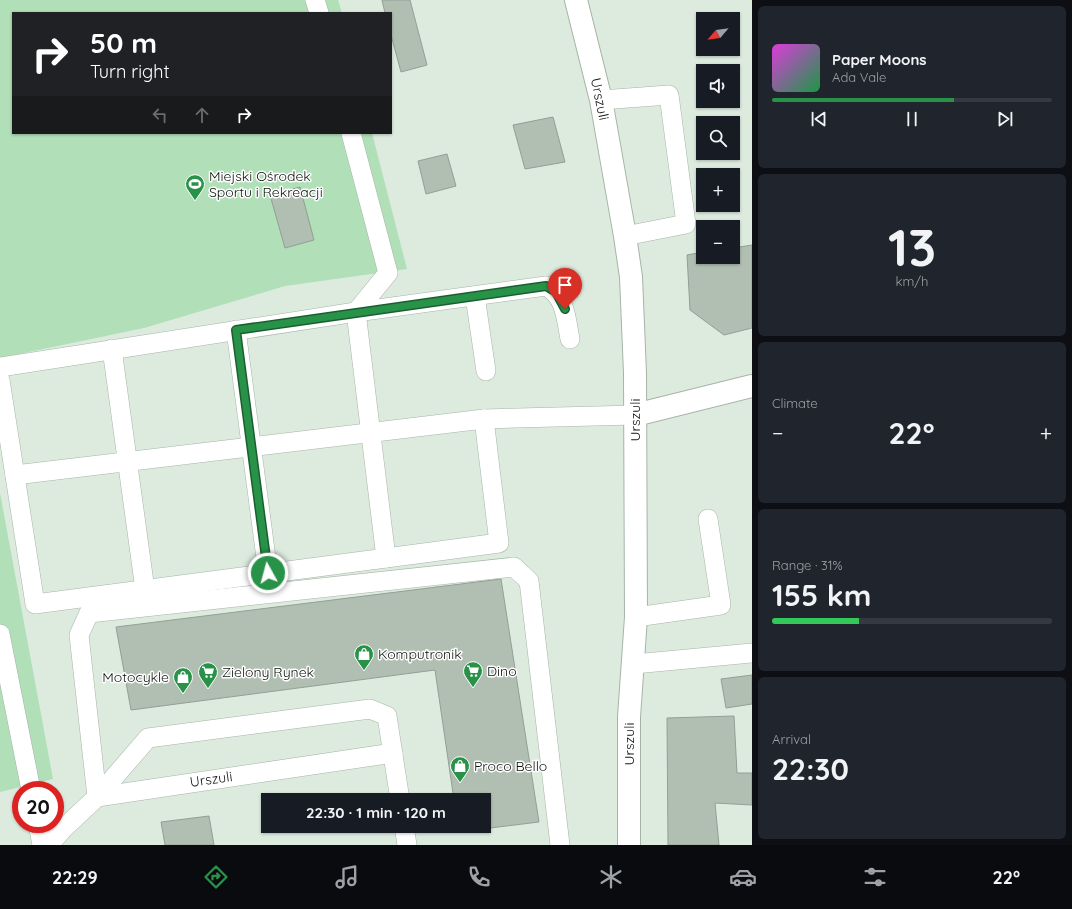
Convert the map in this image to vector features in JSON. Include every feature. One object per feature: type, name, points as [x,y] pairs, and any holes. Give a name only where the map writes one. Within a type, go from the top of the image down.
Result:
[{"type":"street","name":"Urszuli","points":[[576,0],[601,100],[625,236],[631,284],[635,373],[636,617],[634,664],[629,717],[629,845]]},
{"type":"street","points":[[635,415],[752,386]]},
{"type":"lane","points":[[315,0],[319,12]]},
{"type":"lane","points":[[601,100],[669,95],[686,224],[625,236]]},
{"type":"lane","points":[[351,134],[388,273],[356,312],[386,558]]},
{"type":"lane","points":[[0,367],[356,312],[546,286],[556,292],[565,309],[570,339]]},
{"type":"lane","points":[[475,296],[486,371]]},
{"type":"lane","points":[[236,330],[268,573]]},
{"type":"lane","points":[[112,349],[145,590]]},
{"type":"lane","points":[[0,380],[35,604],[499,543],[484,419]]},
{"type":"lane","points":[[15,475],[484,419],[635,415]]},
{"type":"lane","points":[[636,617],[721,605],[708,519]]},
{"type":"lane","points":[[97,796],[79,635],[89,613],[514,567],[529,582],[560,845]]},
{"type":"lane","points":[[0,634],[29,781]]},
{"type":"lane","points":[[634,664],[752,653]]},
{"type":"lane","points":[[49,845],[97,796],[148,738],[370,709],[387,716],[399,793]]},
{"type":"lane","name":"Urszuli","points":[[97,796],[393,753]]},
{"type":"lane","points":[[40,833],[42,845]]},
{"type":"lane","points":[[405,833],[407,845]]},
{"type":"green space","name":"Miejski Ośrodek Sportu i Rekreacji","points":[[0,0],[338,0],[342,12],[12,12],[12,134],[372,134],[407,269],[285,286],[144,328],[0,358]]},
{"type":"green space","points":[[0,493],[53,779],[45,781],[12,781],[12,789],[0,792]]},
{"type":"building","points":[[382,0],[410,0],[427,65],[401,72],[392,39],[392,12],[385,12]]},
{"type":"building","points":[[553,117],[565,162],[525,169],[513,125]]},
{"type":"building","points":[[447,154],[456,186],[426,194],[418,161]]},
{"type":"building","points":[[300,187],[314,240],[285,248],[270,195]]},
{"type":"building","points":[[752,245],[752,328],[724,335],[690,310],[687,255],[696,253],[696,264],[740,264],[740,247]]},
{"type":"building","name":"Zielony Rynek","points":[[501,579],[539,822],[491,828],[491,793],[453,793],[435,670],[131,710],[116,627]]},
{"type":"building","points":[[752,675],[752,704],[726,708],[721,679]]},
{"type":"building","points":[[734,716],[737,773],[752,773],[752,805],[715,803],[719,845],[668,845],[667,718]]},
{"type":"building","points":[[209,816],[214,845],[165,845],[161,822]]},
{"type":"place","name":"Miejski Ośrodek Sportu i Rekreacji","points":[[195,201]]},
{"type":"place","name":"Komputronik","points":[[364,671]]},
{"type":"place","name":"Dino","points":[[473,688]]},
{"type":"place","name":"Zielony Rynek","points":[[208,689]]},
{"type":"place","name":"Motocykle","points":[[183,694]]},
{"type":"place","name":"Proco Bello","points":[[460,783]]},
{"type":"route","points":[[268,573],[236,330],[546,286],[556,292],[565,309]]}]
